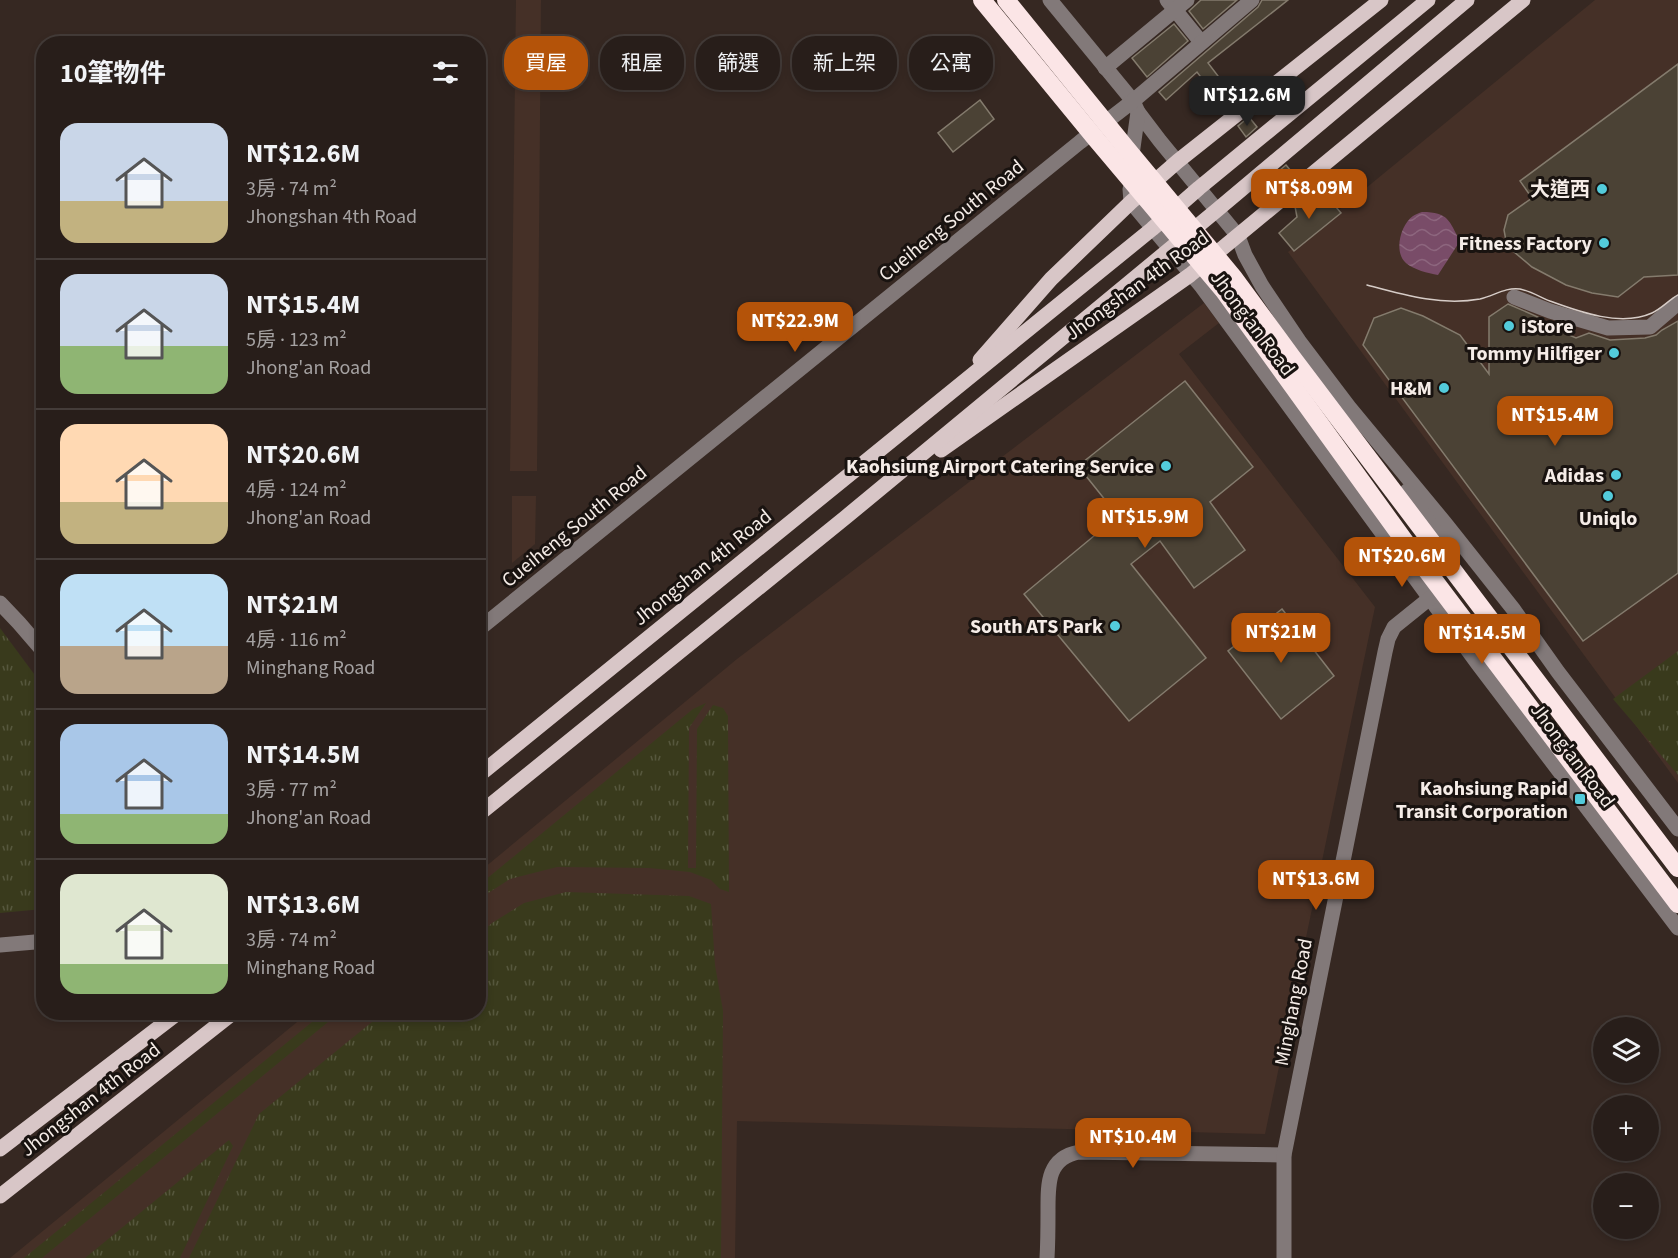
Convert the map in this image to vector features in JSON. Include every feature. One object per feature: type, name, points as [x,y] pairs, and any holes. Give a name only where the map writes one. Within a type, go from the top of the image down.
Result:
[{"type":"highway","points":[[982,0],[1285,362],[1431,522],[1678,847]]},
{"type":"highway","points":[[1006,0],[1234,278],[1285,362],[1406,543],[1678,904]]},
{"type":"highway","points":[[1285,362],[1423,548],[1675,879]]},
{"type":"main road","name":"Jhongshan 4th Road","points":[[952,392],[1051,279],[1131,202],[1178,161],[1381,0]]},
{"type":"main road","name":"Jhongshan 4th Road","points":[[486,770],[1152,229],[1428,0]]},
{"type":"main road","name":"Jhongshan 4th Road","points":[[486,809],[846,517],[1467,0]]},
{"type":"main road","name":"Jhongshan 4th Road","points":[[846,517],[1190,275],[1523,0]]},
{"type":"main road","name":"Jhongshan 4th Road","points":[[0,1149],[169,1020]]},
{"type":"main road","name":"Jhongshan 4th Road","points":[[0,1196],[224,1020]]},
{"type":"street","name":"Jhong'an Road","points":[[1050,0],[1238,236],[1245,255],[1262,286],[1299,341],[1349,407],[1489,608],[1678,857]]},
{"type":"street","name":"Cueiheng South Road","points":[[486,624],[1071,150],[1135,107],[1201,42],[1252,0]]},
{"type":"street","points":[[1105,68],[1176,3],[1201,42]]},
{"type":"street","points":[[1131,202],[1135,107]]},
{"type":"street","name":"Jhong'an Road","points":[[1131,202],[1207,294],[1430,598],[1678,928]]},
{"type":"street","points":[[1514,297],[1550,311],[1608,327],[1650,327],[1678,303]]},
{"type":"street","name":"Jhong'an Road","points":[[1349,407],[1445,522],[1678,829]]},
{"type":"street","name":"Jhong'an Road","points":[[1308,432],[1369,485],[1493,653],[1675,879]]},
{"type":"street","name":"Minghang Road","points":[[1284,1258],[1284,1155],[1388,639],[1394,627],[1430,598]]},
{"type":"street","points":[[0,603],[36,642]]},
{"type":"street","points":[[0,945],[36,942]]},
{"type":"street","points":[[1047,1258],[1048,1182],[1059,1161],[1068,1154],[1089,1152],[1284,1155]]},
{"type":"shaded area","points":[[516,0],[541,0],[541,36],[516,36]]},
{"type":"shaded area","points":[[1595,0],[1678,0],[1678,783],[1288,252]]},
{"type":"shaded area","points":[[515,90],[540,90],[537,471],[510,471]]},
{"type":"shaded area","points":[[1204,303],[1219,323],[1179,354],[1375,607],[1265,1134],[737,1121],[735,1258],[10,1258],[299,1020],[486,1020],[486,866],[737,659]]},
{"type":"shaded area","points":[[512,496],[536,496],[535,544],[512,563]]},
{"type":"green space","points":[[0,628],[36,677],[36,910],[0,913]]},
{"type":"green space","points":[[1678,651],[1678,775],[1613,699]]},
{"type":"green space","points":[[706,703],[689,728],[688,868],[696,868],[697,729],[713,705],[723,708],[728,716],[729,892],[720,889],[711,880],[690,872],[649,868],[557,867],[510,879],[486,894],[486,879],[693,709]]},
{"type":"green space","points":[[566,892],[689,896],[711,904],[715,965],[723,1011],[721,1258],[189,1258],[259,1114],[374,1020],[486,1020],[486,928],[524,903]]},
{"type":"green space","points":[[314,1020],[331,1020],[42,1258],[24,1258]]},
{"type":"green space","points":[[229,1140],[233,1146],[180,1258],[85,1258]]},
{"type":"water","points":[[1422,212],[1431,212],[1447,219],[1460,241],[1438,275],[1409,265],[1400,252],[1400,238],[1405,225],[1413,216]]},
{"type":"building","points":[[1201,0],[1237,0],[1203,29],[1189,11]]},
{"type":"building","points":[[1262,0],[1288,0],[1208,63],[1237,101],[1226,110],[1197,72],[1166,100],[1159,92],[1258,7]]},
{"type":"building","points":[[1174,24],[1188,41],[1147,77],[1132,58]]},
{"type":"building","name":"大道西","points":[[1678,64],[1678,275],[1644,277],[1618,297],[1592,293],[1566,285],[1532,267],[1507,246],[1504,230],[1508,215],[1532,198],[1520,181]]},
{"type":"building","points":[[980,100],[994,119],[953,152],[938,133]]},
{"type":"building","points":[[1249,117],[1257,127],[1246,137],[1238,126]]},
{"type":"building","points":[[1286,165],[1295,176],[1283,186],[1274,175]]},
{"type":"building","points":[[1306,192],[1314,202],[1325,194],[1341,213],[1294,251],[1279,233],[1297,217],[1294,201]]},
{"type":"building","points":[[1508,304],[1538,317],[1543,324],[1576,338],[1589,333],[1610,340],[1645,338],[1656,335],[1678,321],[1678,573],[1583,641],[1363,345],[1374,318],[1401,308],[1423,316],[1460,335],[1489,374],[1489,317]]},
{"type":"building","points":[[1185,381],[1253,467],[1210,502],[1245,550],[1194,588],[1160,541],[1131,564],[1206,658],[1129,721],[1024,594],[1118,516],[1078,466]]},
{"type":"building","points":[[1282,609],[1334,676],[1281,719],[1228,651]]},
{"type":"tram line","points":[[1367,285],[1423,298],[1451,301],[1480,299],[1504,290],[1520,289],[1574,309],[1601,316],[1627,319],[1652,313],[1678,295]]},
{"type":"place","name":"大道西","points":[[1602,189]]},
{"type":"place","name":"Fitness Factory","points":[[1604,243]]},
{"type":"place","name":"iStore","points":[[1509,326]]},
{"type":"place","name":"Tommy Hilfiger","points":[[1614,353]]},
{"type":"place","name":"H&M","points":[[1444,388]]},
{"type":"place","name":"Kaohsiung Airport Catering Service","points":[[1166,466]]},
{"type":"place","name":"Adidas","points":[[1616,475]]},
{"type":"place","name":"Uniqlo","points":[[1608,496]]},
{"type":"place","name":"South ATS Park","points":[[1115,626]]},
{"type":"place","name":"Kaohsiung Rapid Transit Corporation","points":[[1580,799]]}]
